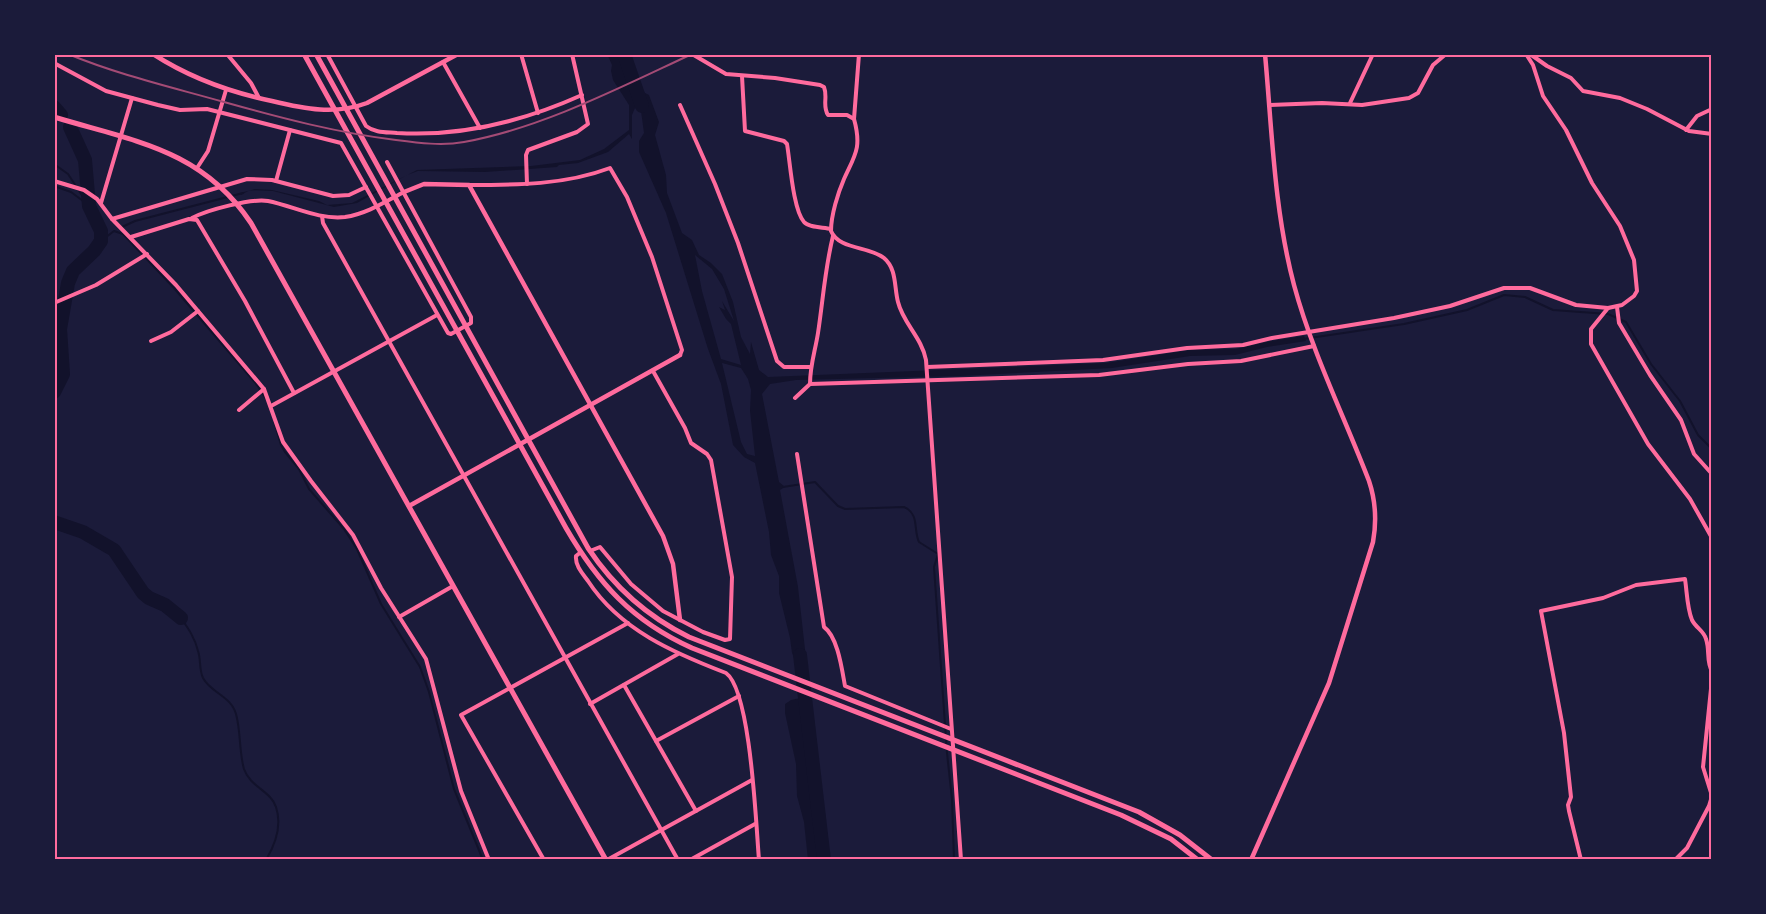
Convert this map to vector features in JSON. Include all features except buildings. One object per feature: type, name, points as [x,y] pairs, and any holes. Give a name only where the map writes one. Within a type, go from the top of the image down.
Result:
[{"type":"main road","points":[[304,54],[581,552],[616,597],[636,615],[674,640],[1141,823],[1171,839],[1198,860]]},
{"type":"main road","points":[[316,54],[590,551],[614,584],[635,603],[676,631],[1149,817],[1191,842],[1212,860]]},
{"type":"main road","points":[[54,117],[168,152],[197,168],[220,186],[251,223],[606,860]]},
{"type":"street","points":[[153,54],[184,72],[226,90],[314,110],[356,107],[375,100],[458,54]]},
{"type":"street","points":[[227,54],[251,83],[259,98]]},
{"type":"street","points":[[327,54],[366,126],[376,131],[433,133],[480,128],[538,113],[582,95]]},
{"type":"street","points":[[521,54],[538,113]]},
{"type":"street","points":[[527,184],[526,154],[528,150],[577,132],[587,126],[589,121],[572,54]]},
{"type":"street","points":[[692,54],[720,72],[820,85],[824,87],[824,110],[828,115],[846,115],[854,119]]},
{"type":"street","points":[[859,54],[854,119],[857,136],[856,155],[842,184],[831,229],[839,241],[872,252],[887,262],[893,274],[900,308],[923,348],[927,367],[961,860]]},
{"type":"street","points":[[1251,860],[1329,683],[1375,530],[1375,499],[1370,481],[1314,344],[1286,251],[1265,54]]},
{"type":"street","points":[[1350,103],[1373,54]]},
{"type":"street","points":[[1270,105],[1377,104],[1414,95],[1420,90],[1433,65],[1446,54]]},
{"type":"street","points":[[1528,54],[1571,78],[1583,91],[1626,100],[1686,130],[1698,134],[1712,134]]},
{"type":"street","points":[[927,367],[1103,360],[1187,348],[1243,345],[1427,311],[1504,288],[1530,288],[1576,306],[1617,307],[1634,296],[1637,291],[1633,255],[1620,226],[1592,183],[1566,130],[1543,96],[1528,54]]},
{"type":"street","points":[[443,62],[480,128]]},
{"type":"street","points":[[54,63],[102,89],[132,98],[176,109],[203,109],[341,143],[449,334],[472,322],[471,317],[387,162]]},
{"type":"street","points":[[742,76],[745,130],[784,141],[787,144],[792,185],[803,220],[809,225],[831,229]]},
{"type":"street","points":[[197,168],[208,151],[226,90]]},
{"type":"street","points":[[100,203],[132,98]]},
{"type":"street","points":[[681,105],[727,213],[777,361],[781,366],[810,367]]},
{"type":"street","points":[[1686,130],[1697,116],[1712,109]]},
{"type":"street","points":[[276,181],[290,130]]},
{"type":"street","points":[[130,237],[235,202],[266,201],[322,216],[345,217],[359,214],[423,184],[527,184],[572,179],[610,168],[627,197],[654,264],[682,350],[680,356],[409,506]]},
{"type":"street","points":[[112,219],[254,178],[276,181],[333,196],[349,195],[366,187]]},
{"type":"street","points":[[54,181],[91,193],[112,219],[176,285],[264,389],[283,442],[353,535],[381,588],[426,659],[461,791],[489,860]]},
{"type":"street","points":[[469,185],[663,536],[673,564],[680,620]]},
{"type":"street","points":[[322,216],[323,223],[462,476],[678,860]]},
{"type":"street","points":[[191,218],[199,222],[245,301],[294,393]]},
{"type":"street","points":[[810,384],[810,367],[818,336],[827,261],[833,235]]},
{"type":"street","points":[[54,303],[105,281],[147,254]]},
{"type":"street","points":[[1617,307],[1621,326],[1650,375],[1681,420],[1694,454],[1712,474]]},
{"type":"street","points":[[1608,308],[1591,329],[1591,344],[1648,444],[1690,499],[1712,538]]},
{"type":"street","points":[[151,341],[171,332],[198,311]]},
{"type":"street","points":[[271,405],[437,315]]},
{"type":"street","points":[[795,399],[810,384],[1099,375],[1188,364],[1241,361],[1314,344]]},
{"type":"street","points":[[590,551],[600,547],[631,584],[658,607],[720,639],[730,639],[732,577],[711,460],[707,454],[691,443],[653,371]]},
{"type":"street","points":[[239,410],[264,389]]},
{"type":"street","points":[[797,453],[824,627],[830,631],[835,644],[845,686],[951,729]]},
{"type":"street","points":[[581,552],[576,556],[576,562],[590,585],[628,623],[678,654],[726,673],[732,678],[743,714],[759,860]]},
{"type":"street","points":[[1581,860],[1568,805],[1571,797],[1564,733],[1541,611],[1603,598],[1636,585],[1685,579],[1692,619],[1696,628],[1703,633],[1706,639],[1708,664],[1712,671]]},
{"type":"street","points":[[399,617],[453,586]]},
{"type":"street","points":[[544,860],[461,715],[628,623]]},
{"type":"street","points":[[590,704],[678,654]]},
{"type":"street","points":[[1675,860],[1687,848],[1712,796],[1703,767],[1712,679]]},
{"type":"street","points":[[624,685],[696,811]]},
{"type":"street","points":[[656,741],[739,696]]},
{"type":"street","points":[[606,860],[752,780]]},
{"type":"street","points":[[690,860],[756,824]]},
{"type":"shaded area","points":[[607,54],[627,54],[624,69],[628,85],[631,90],[649,95],[659,122],[655,135],[666,175],[667,193],[682,233],[692,240],[699,255],[722,274],[733,302],[741,337],[750,354],[751,342],[759,370],[768,377],[1106,363],[1190,350],[1235,349],[1304,336],[1306,341],[1235,355],[1190,356],[1112,368],[960,376],[796,380],[770,384],[762,394],[779,482],[785,487],[780,490],[798,587],[808,676],[797,672],[798,666],[792,653],[779,593],[779,576],[771,555],[769,532],[755,463],[744,457],[733,445],[721,384],[666,213],[639,152],[639,141],[644,133],[641,111],[635,108],[632,115],[632,139],[629,134],[608,152],[578,163],[557,167],[485,172],[418,171],[408,175],[417,170],[531,166],[580,160],[604,149],[629,130],[629,105],[613,80],[612,65]],"holes":[[[695,255],[712,269],[724,289],[734,321],[722,301],[725,310],[719,307],[731,324],[741,365],[721,359],[702,291]],[[722,363],[741,368],[748,379],[751,390],[750,411],[755,456],[747,454],[741,442]]]},
{"type":"shaded area","points":[[406,176],[357,203],[334,207],[273,191],[251,190],[272,190],[327,205],[352,203]]},
{"type":"shaded area","points":[[800,698],[807,702],[811,766],[809,773],[821,860],[808,860],[804,822],[797,796],[796,764],[785,713],[785,704]]},
{"type":"waterway","points":[[624,54],[642,106]]},
{"type":"waterway","points":[[54,107],[61,115]]},
{"type":"waterway","points":[[54,392],[63,374],[60,329],[68,283],[73,271],[101,241],[101,231],[89,206],[85,160],[70,127]]},
{"type":"waterway","points":[[54,164],[68,174],[89,206]]},
{"type":"waterway","points":[[54,186],[71,192],[87,204]]},
{"type":"waterway","points":[[122,227],[135,221],[243,193]]},
{"type":"waterway","points":[[101,241],[114,231],[123,234],[174,288],[257,385],[266,399]]},
{"type":"waterway","points":[[1303,339],[1404,324],[1467,310],[1504,295],[1525,297],[1553,310],[1608,314],[1626,322],[1651,364],[1680,401],[1698,435],[1712,449]]},
{"type":"waterway","points":[[274,421],[285,452],[299,469],[309,489],[344,529],[357,549],[381,604],[420,667],[429,692],[454,789],[483,860]]},
{"type":"waterway","points":[[783,487],[815,482],[838,506],[845,509],[904,507],[914,518],[919,542],[938,554],[934,567],[952,799],[954,860]]},
{"type":"waterway","points":[[54,522],[83,532],[114,550],[143,593],[165,605],[181,618]]},
{"type":"waterway","points":[[181,618],[195,642],[203,678],[230,703],[236,714],[242,762],[247,775],[270,797],[276,807],[277,835],[266,860]]},
{"type":"waterway","points":[[800,655],[824,860]]},
{"type":"railway","points":[[68,54],[145,80],[288,119],[374,137],[439,144],[493,136],[552,117],[692,54]]}]
